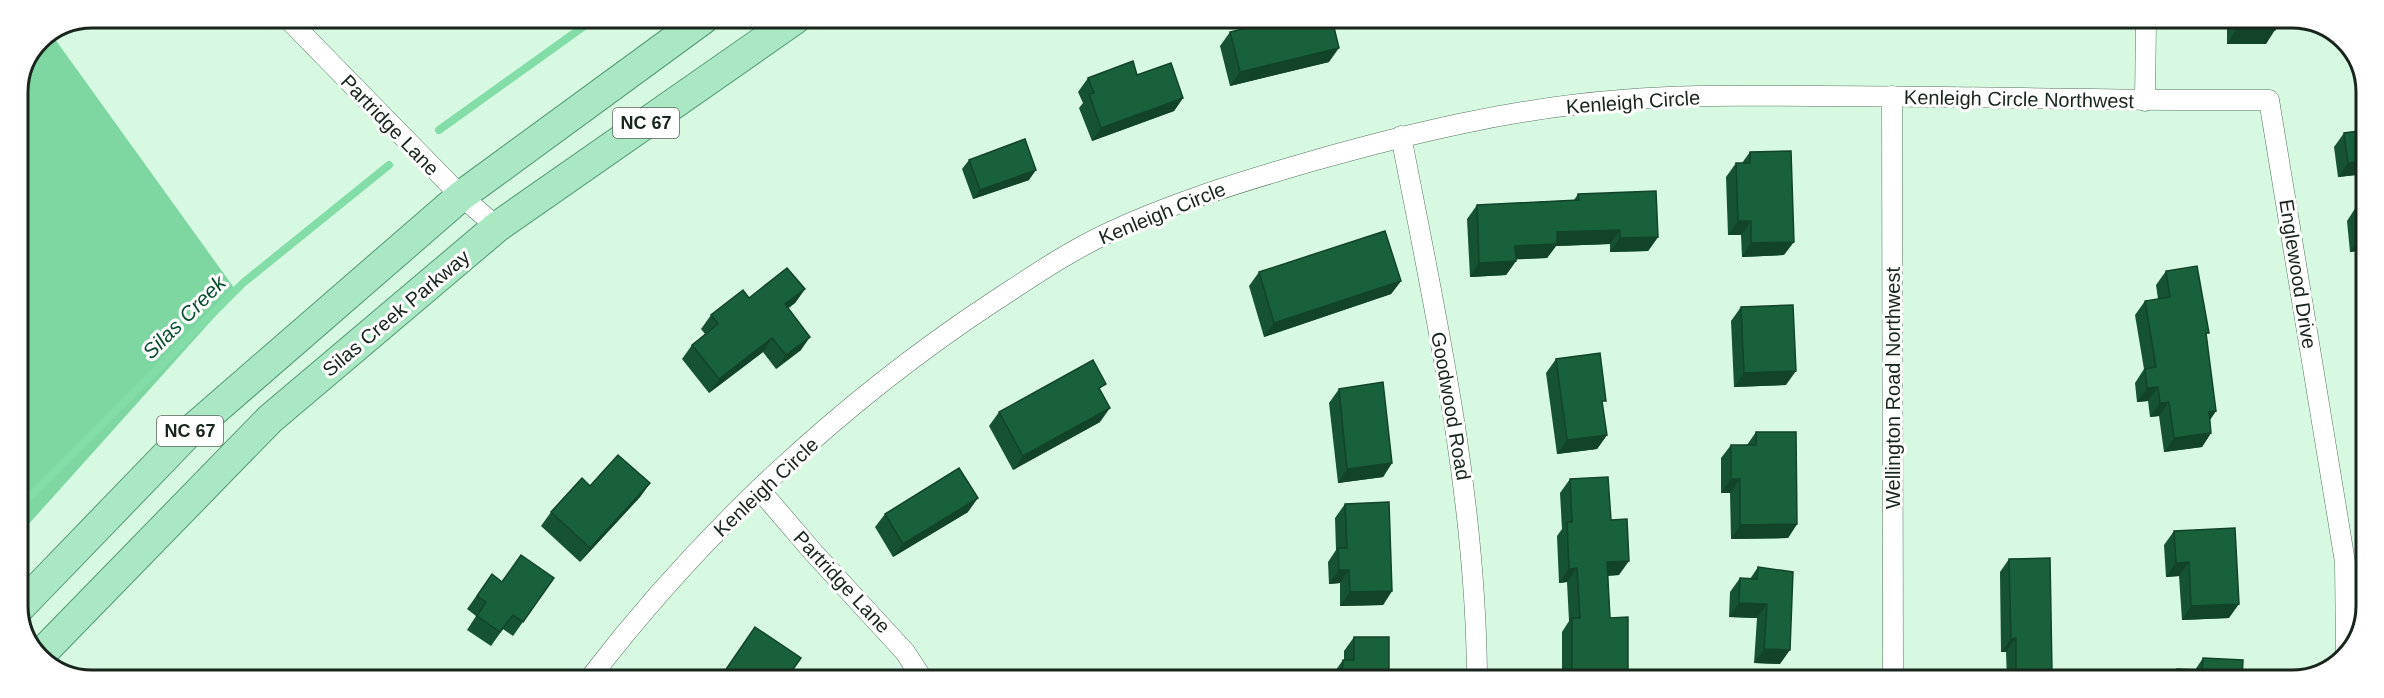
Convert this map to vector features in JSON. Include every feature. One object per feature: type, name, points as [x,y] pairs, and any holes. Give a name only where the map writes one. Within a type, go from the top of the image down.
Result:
[{"type":"main road","name":"NC 67","points":[[29,598],[188,433],[460,196],[691,28]]},
{"type":"main road","name":"Silas Creek Parkway","points":[[46,649],[270,419],[497,228],[782,28]]},
{"type":"street","name":"Partridge Lane","points":[[297,28],[460,196],[497,228]]},
{"type":"street","points":[[2145,101],[2146,28]]},
{"type":"street","name":"Kenleigh Circle Northwest","points":[[1892,96],[2145,101]]},
{"type":"street","name":"Kenleigh Circle","points":[[597,670],[697,553],[759,489],[874,388],[963,322],[1056,260],[1106,234],[1177,203],[1251,178],[1401,136],[1547,108],[1625,99],[1892,96]]},
{"type":"street","name":"Wellington Road Northwest","points":[[1892,96],[1893,670]]},
{"type":"street","name":"Englewood Drive","points":[[2145,101],[2269,100],[2345,562],[2346,639]]},
{"type":"street","name":"Goodwood Road","points":[[1401,136],[1462,465],[1473,553],[1477,670]]},
{"type":"street","name":"Partridge Lane","points":[[759,489],[813,552],[905,652],[917,670]]},
{"type":"green space","points":[[56,40],[237,292],[29,524],[28,93],[33,68],[47,47]]},
{"type":"building","points":[[1246,28],[1334,28],[1339,48],[1240,72],[1230,32]]},
{"type":"building","points":[[2236,28],[2275,28],[2275,30],[2236,30]]},
{"type":"building","points":[[1133,61],[1137,75],[1171,63],[1183,98],[1101,128],[1089,94],[1094,93],[1088,78]]},
{"type":"building","points":[[2355,131],[2355,162],[2348,163],[2344,133]]},
{"type":"building","points":[[1025,139],[1036,170],[980,190],[969,160]]},
{"type":"building","points":[[1791,151],[1794,242],[1751,243],[1751,221],[1738,221],[1736,163],[1750,163],[1750,152]]},
{"type":"building","points":[[1656,191],[1658,237],[1620,238],[1620,230],[1557,232],[1557,244],[1515,246],[1516,261],[1479,263],[1477,205],[1579,200],[1578,194]]},
{"type":"building","points":[[1385,231],[1401,281],[1274,323],[1259,272]]},
{"type":"building","points":[[2197,266],[2209,333],[2206,333],[2216,411],[2209,412],[2211,433],[2174,438],[2169,402],[2160,403],[2158,387],[2147,388],[2145,369],[2156,367],[2145,301],[2170,297],[2166,271]]},
{"type":"building","points":[[787,268],[805,289],[785,304],[810,337],[786,355],[772,338],[719,379],[692,345],[718,324],[711,315],[743,290],[749,298]]},
{"type":"building","points":[[1793,305],[1796,371],[1744,373],[1741,307]]},
{"type":"building","points":[[1600,353],[1606,401],[1602,401],[1607,435],[1567,440],[1556,359]]},
{"type":"building","points":[[1093,360],[1106,384],[1099,388],[1110,408],[1023,456],[999,412]]},
{"type":"building","points":[[1383,382],[1392,463],[1347,469],[1339,389]]},
{"type":"building","points":[[1756,432],[1796,432],[1797,524],[1740,525],[1740,479],[1731,479],[1731,445],[1756,445]]},
{"type":"building","points":[[618,455],[650,483],[590,548],[551,512],[582,478],[590,486]]},
{"type":"building","points":[[959,468],[978,498],[903,544],[885,514]]},
{"type":"building","points":[[1608,477],[1611,520],[1627,519],[1629,561],[1607,562],[1610,618],[1628,617],[1628,670],[1572,670],[1572,618],[1580,618],[1577,568],[1569,569],[1567,522],[1572,522],[1570,479]]},
{"type":"building","points":[[1389,502],[1392,591],[1350,592],[1349,570],[1339,570],[1338,548],[1347,548],[1345,504]]},
{"type":"building","points":[[2235,528],[2239,604],[2191,606],[2189,562],[2176,563],[2174,531]]},
{"type":"building","points":[[521,555],[554,578],[523,622],[513,615],[500,632],[477,616],[486,602],[477,596],[492,574],[502,582]]},
{"type":"building","points":[[2050,558],[2052,670],[2016,670],[2016,638],[2011,639],[2009,559]]},
{"type":"building","points":[[1758,567],[1793,572],[1790,650],[1764,649],[1767,604],[1739,603],[1740,578],[1757,579]]},
{"type":"building","points":[[755,627],[801,658],[793,670],[725,670]]},
{"type":"building","points":[[1354,637],[1389,637],[1389,670],[1342,670],[1343,660],[1354,660]]},
{"type":"building","points":[[2203,658],[2243,660],[2242,670],[2202,670]]},
{"type":"waterway","name":"Silas Creek","points":[[439,130],[581,28]]},
{"type":"waterway","name":"Silas Creek","points":[[29,497],[243,283],[389,165]]}]
